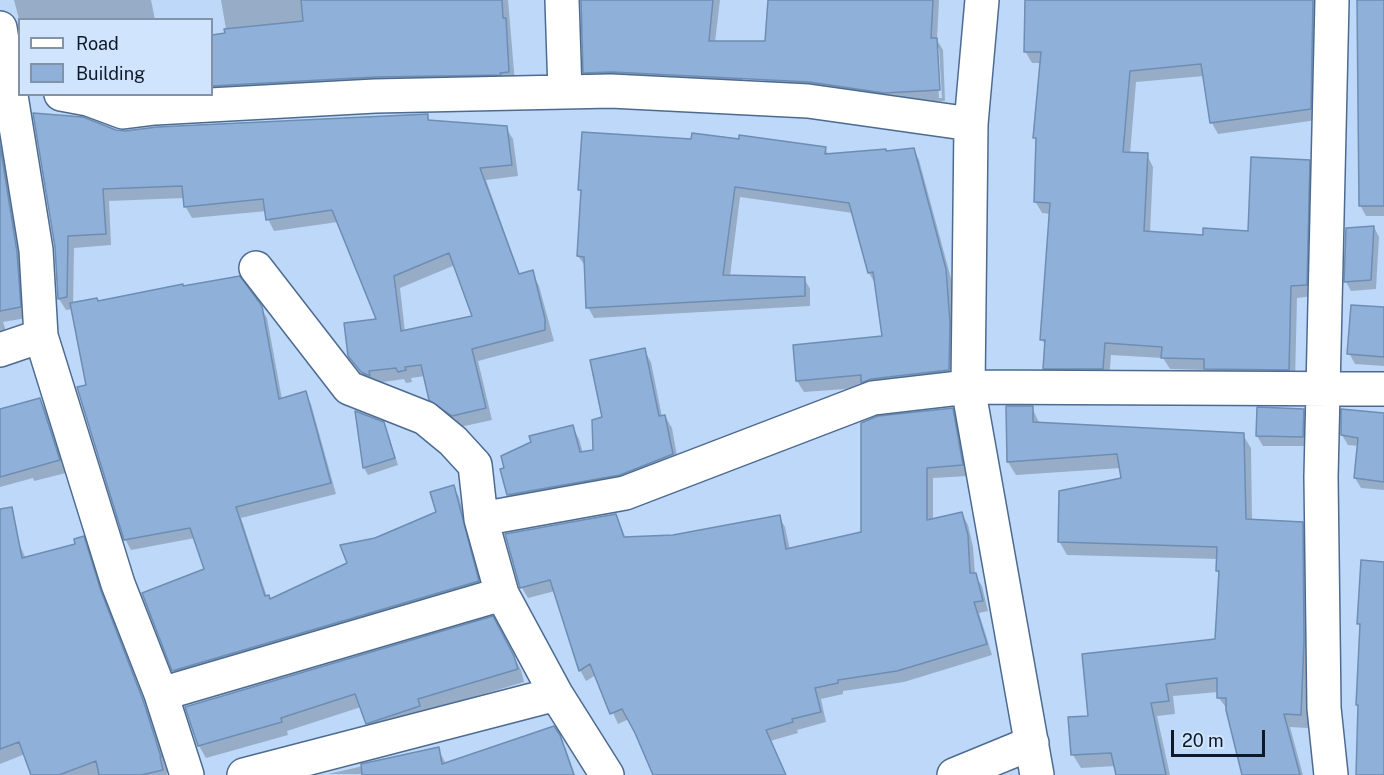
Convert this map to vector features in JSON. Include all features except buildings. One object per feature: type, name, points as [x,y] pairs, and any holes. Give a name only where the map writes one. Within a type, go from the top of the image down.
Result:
[{"type":"street","points":[[562,0],[565,92]]},
{"type":"street","points":[[982,0],[971,124],[968,387],[1037,775]]},
{"type":"street","points":[[1331,775],[1324,708],[1321,477],[1332,0]]},
{"type":"street","points":[[0,28],[15,87],[36,250],[41,336],[118,584],[161,694],[187,775]]},
{"type":"street","points":[[72,96],[88,99],[123,112],[155,108],[375,96],[611,91],[808,101],[971,124]]},
{"type":"street","points":[[256,268],[349,388],[426,418],[453,441],[475,465],[481,519],[502,594],[556,694],[607,775]]},
{"type":"street","points":[[0,350],[41,336]]},
{"type":"street","points":[[481,519],[625,493],[873,398],[968,387],[1384,389]]},
{"type":"street","points":[[161,694],[502,594]]},
{"type":"street","points":[[244,775],[556,694]]},
{"type":"street","points":[[954,775],[1032,743]]}]
